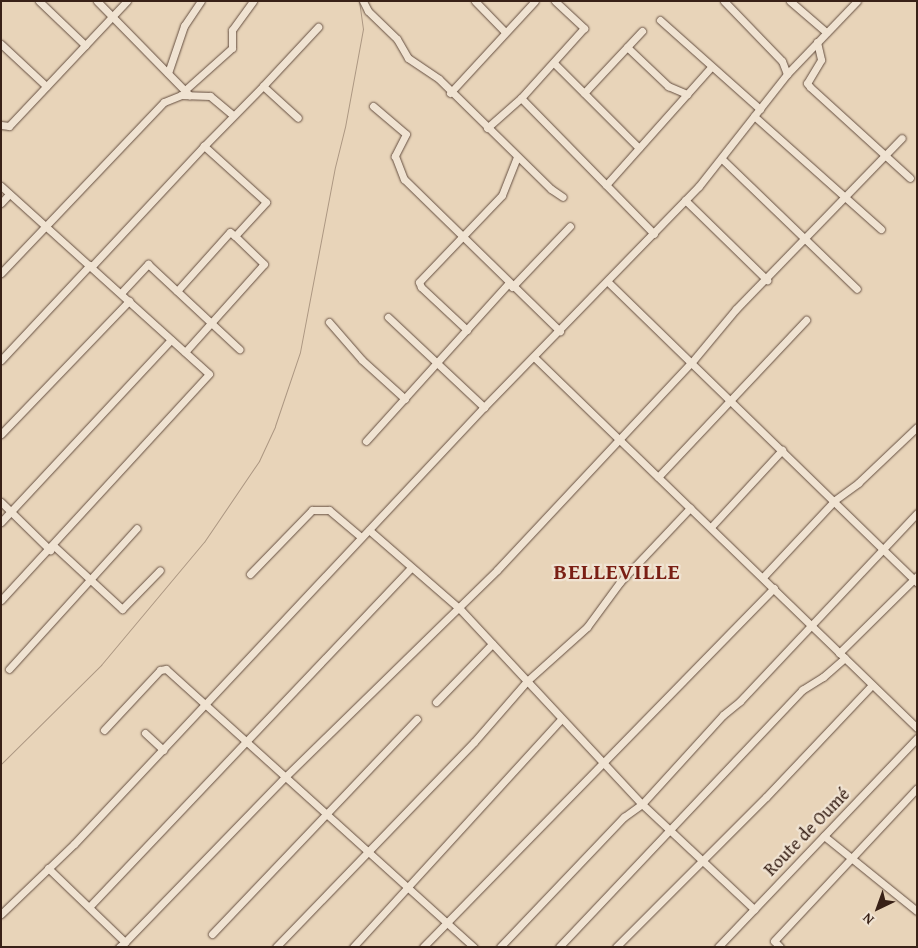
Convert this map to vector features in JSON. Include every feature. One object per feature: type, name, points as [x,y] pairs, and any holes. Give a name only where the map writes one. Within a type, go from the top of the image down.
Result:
[{"type":"street","points":[[39,1],[85,45]]},
{"type":"street","points":[[97,1],[187,92],[210,96],[233,115]]},
{"type":"street","points":[[1,125],[9,126],[127,1]]},
{"type":"street","points":[[168,73],[184,26],[201,1]]},
{"type":"street","points":[[1,273],[164,102],[187,92],[232,48],[232,30],[253,1]]},
{"type":"street","points":[[363,1],[368,11],[397,39],[408,58],[439,80],[487,128],[563,197]]},
{"type":"street","points":[[475,1],[505,32]]},
{"type":"street","points":[[450,93],[535,1]]},
{"type":"street","points":[[487,128],[521,98],[584,28],[555,1]]},
{"type":"street","points":[[724,1],[782,61],[786,74]]},
{"type":"street","points":[[790,1],[826,32]]},
{"type":"street","points":[[1,914],[163,750],[484,407],[560,332],[654,234],[722,159],[786,74],[857,1]]},
{"type":"street","points":[[660,20],[760,109]]},
{"type":"street","points":[[1,360],[318,27]]},
{"type":"street","points":[[584,93],[642,31]]},
{"type":"street","points":[[817,42],[821,60],[807,82],[910,178]]},
{"type":"street","points":[[1,44],[46,86]]},
{"type":"street","points":[[627,47],[668,86],[687,94]]},
{"type":"street","points":[[554,62],[639,148]]},
{"type":"street","points":[[606,185],[711,67]]},
{"type":"street","points":[[263,86],[298,118]]},
{"type":"street","points":[[521,98],[654,234]]},
{"type":"street","points":[[373,106],[406,134],[395,156],[404,179],[462,235],[510,286],[560,332]]},
{"type":"street","points":[[754,116],[881,229]]},
{"type":"street","points":[[48,868],[90,906],[122,944],[285,777],[460,609],[691,362],[736,309],[767,280],[902,138]]},
{"type":"street","points":[[204,146],[266,202],[235,236]]},
{"type":"street","points":[[467,330],[419,282],[502,194],[518,157]]},
{"type":"street","points":[[722,159],[857,289]]},
{"type":"street","points":[[1,186],[209,374],[52,548],[1,600]]},
{"type":"street","points":[[1,203],[9,194]]},
{"type":"street","points":[[685,200],[767,280]]},
{"type":"street","points":[[366,441],[467,330],[570,226]]},
{"type":"street","points":[[177,291],[230,232],[264,264],[185,352]]},
{"type":"street","points":[[121,293],[148,264],[239,349]]},
{"type":"street","points":[[559,947],[802,690],[823,677],[916,579],[608,282]]},
{"type":"street","points":[[1,434],[129,301]]},
{"type":"street","points":[[388,317],[484,407]]},
{"type":"street","points":[[658,478],[806,320]]},
{"type":"street","points":[[329,322],[362,360],[405,399]]},
{"type":"street","points":[[1,522],[171,340]]},
{"type":"street","points":[[534,357],[917,728]]},
{"type":"street","points":[[762,577],[834,500],[858,483],[917,427]]},
{"type":"street","points":[[711,527],[782,450]]},
{"type":"street","points":[[1,502],[122,609],[160,570]]},
{"type":"street","points":[[276,947],[474,742],[527,680],[587,627],[620,582],[690,508]]},
{"type":"street","points":[[250,574],[312,510],[329,510],[361,537]]},
{"type":"street","points":[[500,947],[624,817],[642,804],[917,513]]},
{"type":"street","points":[[9,669],[136,528]]},
{"type":"street","points":[[369,530],[460,609],[642,804],[669,830],[703,858],[754,909]]},
{"type":"street","points":[[90,906],[411,568]]},
{"type":"street","points":[[423,947],[774,588]]},
{"type":"street","points":[[436,702],[492,644]]},
{"type":"street","points":[[104,730],[160,670],[166,669],[327,816],[448,921],[474,947]]},
{"type":"street","points":[[616,947],[766,797],[872,685]]},
{"type":"street","points":[[212,934],[327,816],[417,719]]},
{"type":"street","points":[[353,947],[561,719]]},
{"type":"street","points":[[145,734],[163,750]]},
{"type":"street","name":"Route de Oumé","points":[[718,947],[917,738]]},
{"type":"street","points":[[780,947],[774,941],[915,793]]},
{"type":"street","points":[[824,836],[853,857],[917,911]]},
{"type":"waterway","points":[[1,764],[101,665],[204,542],[259,461],[275,426],[300,352],[363,29],[359,1]]},
{"type":"district","name":"BELLEVILLE","points":[[617,572]]}]
